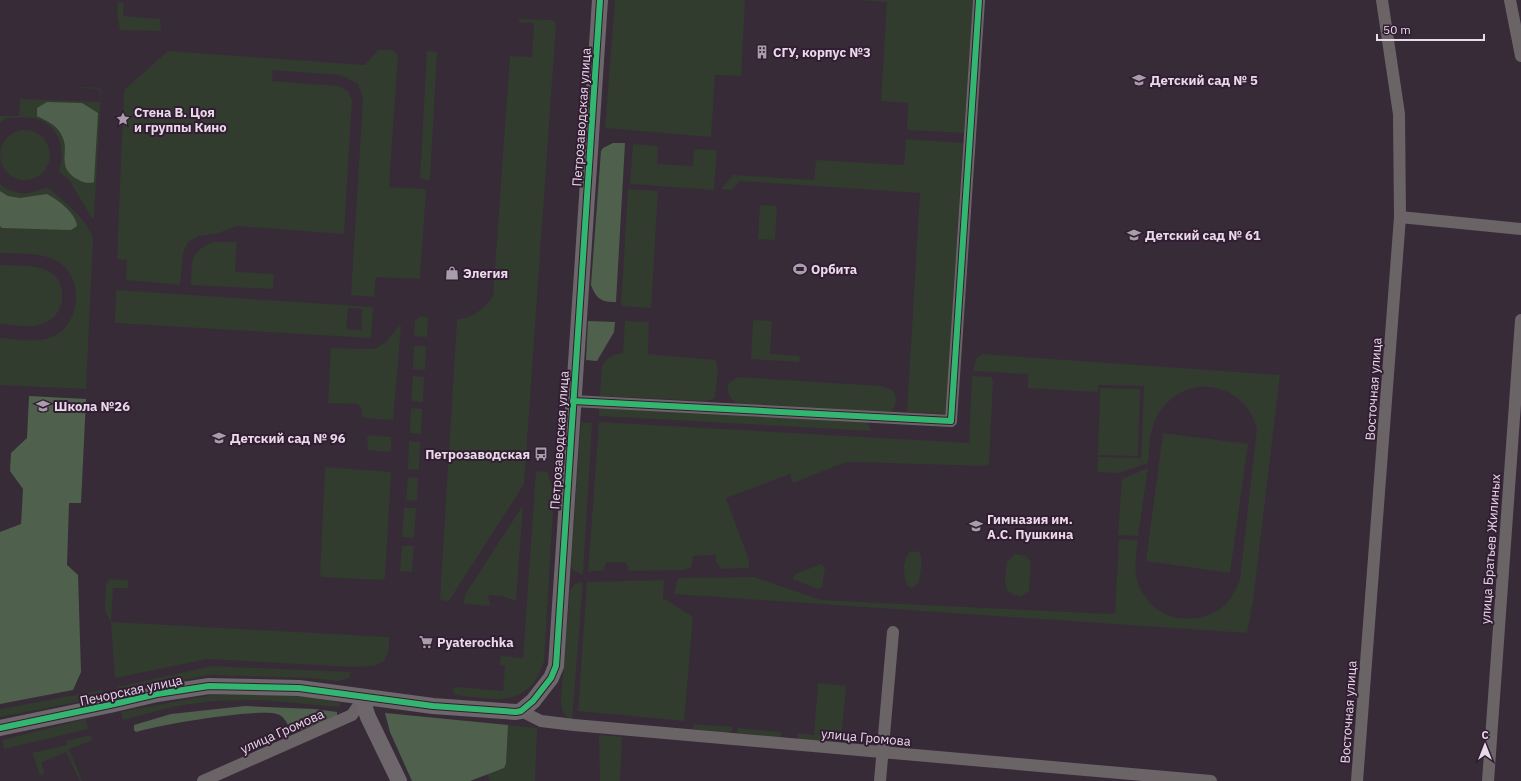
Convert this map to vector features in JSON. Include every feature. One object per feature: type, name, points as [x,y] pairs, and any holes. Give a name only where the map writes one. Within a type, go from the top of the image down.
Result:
[{"type":"street","name":"Петрозаводская улица","points":[[521,711],[543,688],[556,666],[600,0]]},
{"type":"street","points":[[573,401],[951,421],[979,0]]},
{"type":"street","name":"Восточная улица","points":[[1356,781],[1400,218],[1399,114],[1382,0]]},
{"type":"street","points":[[1510,0],[1521,56]]},
{"type":"street","points":[[1400,218],[1521,229]]},
{"type":"street","name":"улица Братьев Жилиных","points":[[1488,781],[1521,320]]},
{"type":"street","points":[[880,781],[893,632]]},
{"type":"street","name":"Печорская улица","points":[[0,728],[157,694],[209,686],[299,688],[364,697]]},
{"type":"street","points":[[399,781],[368,717],[364,697],[493,712],[521,711]]},
{"type":"street","name":"улица Громова","points":[[203,781],[352,715],[364,697]]},
{"type":"street","name":"улица Громова","points":[[521,711],[541,721],[574,725],[1211,781]]},
{"type":"green space","points":[[615,0],[745,0],[741,76],[715,75],[711,137],[605,128]]},
{"type":"green space","points":[[855,0],[973,0],[964,133],[907,130],[908,103],[881,101],[887,2]]},
{"type":"green space","points":[[118,2],[124,3],[123,16],[160,19],[161,31],[120,30],[117,11]]},
{"type":"green space","points":[[519,19],[553,20],[556,24],[524,484],[449,601],[440,600],[457,319],[468,317],[478,312],[493,296],[510,56],[532,57],[534,23],[519,22]]},
{"type":"green space","points":[[378,50],[392,50],[398,55],[389,187],[426,189],[420,279],[376,277],[374,297],[351,295],[363,99],[358,84],[341,75],[273,70],[272,81],[338,86],[348,91],[352,100],[344,234],[236,226],[219,233],[199,236],[188,242],[183,253],[180,285],[126,280],[127,260],[117,259],[124,90],[168,51],[365,65]]},
{"type":"green space","points":[[427,51],[437,52],[430,180],[420,179]]},
{"type":"green space","points":[[78,88],[100,88],[101,90],[94,218],[92,218],[69,180],[59,171],[62,156],[60,141],[53,129],[40,120],[32,118],[6,118],[0,123],[0,116],[19,116],[20,99],[100,102],[100,89]]},
{"type":"green space","points":[[47,102],[82,103],[98,113],[94,182],[90,183],[76,179],[66,168],[64,142],[61,134],[54,125],[37,116],[37,108]]},
{"type":"green space","points":[[20,130],[30,130],[43,137],[50,150],[50,160],[43,173],[30,180],[20,180],[11,176],[4,169],[0,160],[0,150],[4,141],[11,134]]},
{"type":"green space","points":[[906,139],[963,143],[946,414],[907,412],[920,193],[740,181],[731,190],[721,189],[733,175],[814,180],[816,160],[904,165]]},
{"type":"green space","points":[[613,143],[625,143],[616,302],[606,302],[597,296],[591,285],[601,151],[603,148]]},
{"type":"green space","points":[[633,144],[658,146],[657,164],[693,166],[694,149],[717,150],[714,190],[630,184]]},
{"type":"green space","points":[[0,184],[12,191],[21,193],[30,193],[43,188],[50,189],[81,218],[93,239],[86,389],[0,385],[0,338],[39,340],[52,337],[62,331],[69,322],[74,311],[76,299],[75,287],[71,276],[65,267],[55,260],[48,257],[35,255],[0,253]]},
{"type":"green space","points":[[628,189],[658,191],[651,308],[621,306]]},
{"type":"green space","points":[[0,191],[8,196],[20,198],[47,194],[61,203],[70,212],[76,221],[77,226],[71,230],[2,228],[0,226]]},
{"type":"green space","points":[[760,205],[777,206],[775,240],[758,239]]},
{"type":"green space","points":[[213,242],[237,242],[235,272],[274,274],[273,289],[191,285],[193,258],[205,246]]},
{"type":"green space","points":[[0,265],[41,268],[53,274],[61,288],[62,296],[58,312],[53,318],[45,323],[35,326],[0,324]]},
{"type":"green space","points":[[116,290],[373,307],[371,338],[115,323]],"holes":[[[348,308],[362,309],[361,330],[346,329]]]},
{"type":"green space","points":[[420,316],[428,317],[427,337],[414,336],[415,321]]},
{"type":"green space","points":[[753,320],[772,321],[770,354],[800,356],[799,362],[751,359]]},
{"type":"green space","points":[[588,321],[615,322],[614,332],[597,361],[586,360]]},
{"type":"green space","points":[[625,321],[649,322],[648,354],[715,360],[718,369],[715,398],[706,401],[600,396],[602,367],[610,357],[623,353]]},
{"type":"green space","points":[[401,326],[393,420],[364,418],[362,416],[362,410],[358,404],[328,403],[331,348],[375,349],[386,342],[398,327]]},
{"type":"green space","points":[[414,346],[426,346],[425,370],[413,369]]},
{"type":"green space","points":[[982,354],[1280,375],[1253,601],[1247,633],[674,594],[678,578],[754,577],[821,600],[1112,614],[1115,613],[1119,539],[1138,540],[1135,565],[1138,585],[1147,599],[1164,613],[1185,619],[1196,618],[1207,616],[1226,604],[1234,593],[1240,580],[1257,428],[1250,412],[1240,400],[1227,392],[1213,388],[1198,387],[1184,391],[1170,400],[1159,413],[1153,425],[1150,437],[1148,463],[1119,473],[1097,472],[1098,457],[1141,458],[1144,386],[1098,385],[1098,392],[1028,388],[1028,374],[973,371],[976,359]]},
{"type":"green space","points":[[413,376],[424,377],[423,402],[411,401]]},
{"type":"green space","points":[[972,376],[991,377],[993,381],[989,464],[986,466],[846,462],[793,483],[790,474],[726,498],[749,560],[749,567],[747,568],[722,569],[716,562],[716,555],[693,556],[691,567],[684,570],[629,571],[626,562],[606,562],[604,570],[588,572],[599,422],[969,443]]},
{"type":"green space","points":[[737,377],[881,386],[893,390],[896,399],[891,412],[886,413],[739,404],[731,398],[728,391],[728,384]]},
{"type":"green space","points":[[1100,388],[1140,389],[1138,456],[1098,455]]},
{"type":"green space","points":[[29,396],[86,399],[81,503],[69,503],[67,565],[78,575],[81,672],[73,690],[0,704],[0,532],[21,524],[23,489],[10,471],[11,453],[27,438]]},
{"type":"green space","points":[[599,407],[866,421],[872,431],[599,416]]},
{"type":"green space","points":[[411,408],[422,409],[421,434],[410,433]]},
{"type":"green space","points":[[581,422],[592,423],[583,574],[574,571],[571,566]]},
{"type":"green space","points":[[1163,433],[1248,444],[1230,573],[1146,561]]},
{"type":"green space","points":[[370,435],[391,437],[391,451],[368,450],[367,437]]},
{"type":"green space","points":[[409,441],[420,442],[419,470],[408,469]]},
{"type":"green space","points":[[325,467],[391,472],[385,578],[382,580],[322,577],[320,575]]},
{"type":"green space","points":[[1148,468],[1138,536],[1118,535],[1122,479]]},
{"type":"green space","points":[[536,471],[547,472],[554,493],[544,661],[537,677],[529,688],[520,694],[508,698],[496,699],[455,695],[452,689],[457,687],[503,691],[505,666],[500,665],[501,656],[523,658]]},
{"type":"green space","points":[[408,477],[418,478],[417,501],[406,500]]},
{"type":"green space","points":[[523,505],[516,601],[502,596],[488,595],[490,606],[463,604],[466,593]]},
{"type":"green space","points":[[404,508],[416,508],[414,538],[402,537]]},
{"type":"green space","points":[[402,546],[414,546],[412,572],[400,571]]},
{"type":"green space","points":[[911,551],[919,552],[922,559],[919,583],[912,588],[907,586],[904,573],[906,558]]},
{"type":"green space","points":[[1015,554],[1026,556],[1031,562],[1029,591],[1021,596],[1014,595],[1009,592],[1005,584],[1007,561]]},
{"type":"green space","points":[[820,564],[825,567],[822,588],[817,589],[793,579],[794,575]]},
{"type":"green space","points":[[109,579],[128,580],[128,588],[113,588],[111,622],[105,611],[106,585]]},
{"type":"green space","points":[[664,580],[663,598],[693,617],[684,721],[578,711],[587,582]]},
{"type":"green space","points":[[583,582],[572,720],[566,716],[563,711],[561,697],[570,591],[575,584]]},
{"type":"green space","points":[[111,622],[389,637],[389,650],[384,661],[374,666],[353,667],[207,659],[115,678]]},
{"type":"green space","points":[[212,666],[351,672],[349,678],[339,681],[310,678],[209,675],[117,692],[118,687]]},
{"type":"green space","points":[[818,683],[846,686],[841,744],[798,740],[797,733],[814,735]]},
{"type":"green space","points":[[102,690],[102,694],[98,698],[0,717],[0,709]]},
{"type":"green space","points":[[264,693],[323,698],[340,703],[340,707],[261,700],[213,701],[176,706],[123,720],[121,712],[211,695]]},
{"type":"green space","points":[[245,706],[314,709],[337,712],[337,717],[295,732],[292,732],[280,715],[266,713],[230,715],[136,732],[134,730],[134,725],[171,714]]},
{"type":"green space","points":[[385,713],[508,725],[506,764],[504,768],[470,781],[412,781],[390,732]]},
{"type":"green space","points":[[86,719],[88,729],[4,749],[2,740]]},
{"type":"green space","points":[[694,724],[732,727],[732,731],[728,733],[693,729]]},
{"type":"green space","points":[[508,725],[537,728],[535,781],[490,781],[487,774],[504,768],[506,764]]},
{"type":"green space","points":[[737,728],[781,732],[781,738],[738,733]]},
{"type":"green space","points":[[91,735],[92,740],[69,749],[82,781],[80,781],[66,752],[41,763],[45,773],[40,775],[32,753],[67,745],[66,741]]},
{"type":"green space","points":[[599,735],[622,737],[620,781],[600,781]]},
{"type":"cycle path","points":[[0,728],[157,694],[209,686],[299,688],[433,706],[516,712],[521,711],[533,701],[551,678],[556,666],[600,0]]},
{"type":"cycle path","points":[[573,401],[951,421],[979,0]]},
{"type":"place","name":"СГУ, корпус №3","points":[[762,52]]},
{"type":"place","name":"Детский сад № 5","points":[[1139,80]]},
{"type":"place","name":"Стена В. Цоя и группы Кино","points":[[123,119]]},
{"type":"place","name":"Детский сад № 61","points":[[1134,235]]},
{"type":"place","name":"Орбита","points":[[800,269]]},
{"type":"place","name":"Элегия","points":[[452,273]]},
{"type":"place","name":"Школа №26","points":[[43,406]]},
{"type":"place","name":"Детский сад № 96","points":[[219,438]]},
{"type":"place","name":"Петрозаводская","points":[[541,454]]},
{"type":"place","name":"Гимназия им. А.С. Пушкина","points":[[976,526]]},
{"type":"place","name":"Pyaterochka","points":[[426,642]]}]
